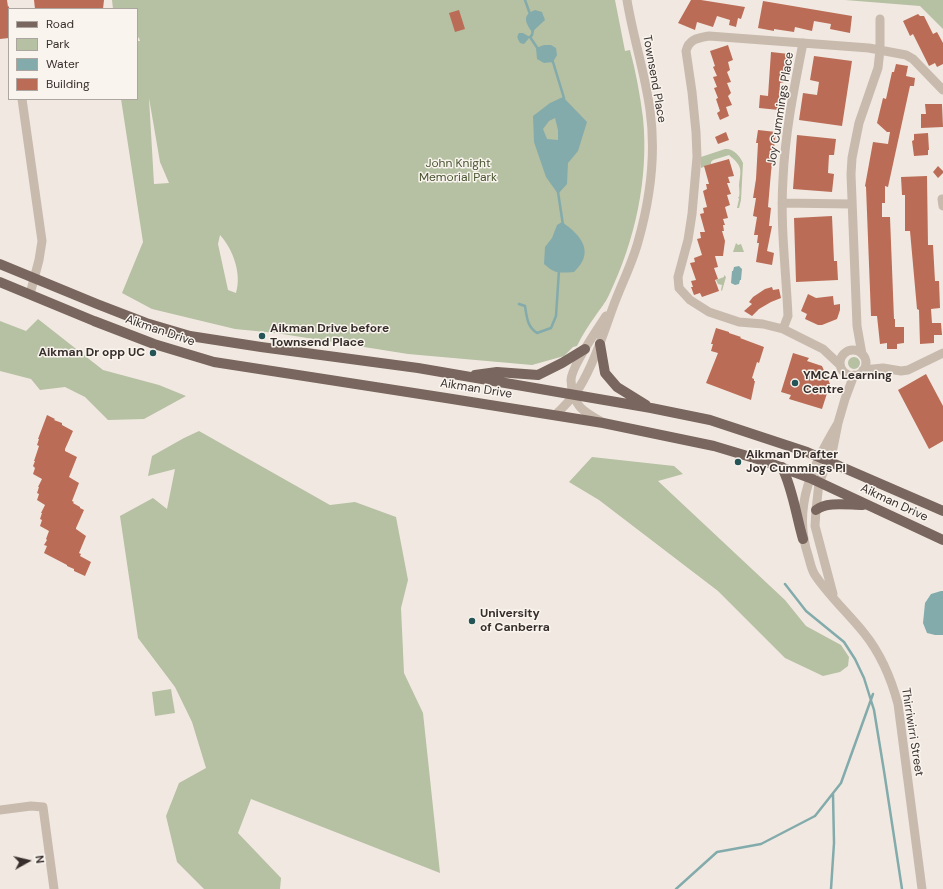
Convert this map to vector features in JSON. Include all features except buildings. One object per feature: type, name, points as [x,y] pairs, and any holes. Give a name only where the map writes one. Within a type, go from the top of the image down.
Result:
[{"type":"main road","name":"Aikman Drive","points":[[0,264],[146,323],[190,336],[418,368],[651,408],[710,420],[779,442],[824,459],[943,511]]},
{"type":"main road","name":"Aikman Drive","points":[[0,282],[154,344],[227,365],[555,415],[603,423],[714,446],[810,478],[943,540]]},
{"type":"main road","points":[[600,344],[605,373],[617,387],[651,408]]},
{"type":"main road","points":[[463,376],[497,372],[538,375],[585,349]]},
{"type":"main road","points":[[782,468],[791,488],[803,539]]},
{"type":"main road","points":[[816,510],[820,506],[828,505],[867,505]]},
{"type":"street","name":"Townsend Place","points":[[555,415],[574,395],[580,386],[600,344],[615,301],[631,263],[638,242],[646,207],[652,168],[650,111],[627,0]]},
{"type":"street","points":[[810,478],[833,448],[845,399],[865,364],[857,326],[851,174],[856,134],[878,68],[880,50],[880,19]]},
{"type":"street","name":"Joy Cummings Place","points":[[943,90],[913,59],[906,55],[869,48],[709,36],[692,40],[686,51],[694,112],[697,157],[691,223],[678,278],[678,286],[693,302],[716,315],[740,322],[763,324],[783,329],[822,349],[847,374],[883,368],[902,371],[908,370],[943,352]]},
{"type":"street","name":"Joy Cummings Place","points":[[783,329],[788,316],[783,244],[783,177],[788,125],[803,43]]},
{"type":"street","points":[[22,100],[42,241],[39,260],[30,294]]},
{"type":"street","points":[[942,199],[943,206]]},
{"type":"street","points":[[782,203],[851,204]]},
{"type":"street","name":"Townsend Place","points":[[603,423],[581,408],[574,395],[570,380],[585,349],[615,301]]},
{"type":"street","points":[[845,399],[840,361],[847,352],[857,326]]},
{"type":"street","name":"Joy Cummings Place","points":[[822,349],[847,352],[856,350],[883,368]]},
{"type":"street","name":"Thirriwirri Street","points":[[824,459],[815,526],[834,597]]},
{"type":"street","name":"Thirriwirri Street","points":[[810,478],[805,489],[803,539],[814,574],[865,634],[880,656],[892,683],[898,704],[922,889]]},
{"type":"street","points":[[0,810],[31,806],[43,807],[54,889]]},
{"type":"green space","name":"John Knight Memorial Park","points":[[112,0],[615,0],[625,51],[630,50],[638,84],[643,118],[644,163],[642,186],[633,231],[618,274],[606,300],[577,346],[573,347],[564,356],[532,365],[408,354],[276,333],[235,329],[152,309],[122,293],[143,242],[121,100],[138,100],[138,8],[113,8]],"holes":[[[149,98],[160,162],[169,183],[154,184]],[[220,235],[232,254],[237,270],[238,286],[236,293],[228,290],[218,244]]]},
{"type":"green space","points":[[845,0],[943,0],[943,29],[920,6]]},
{"type":"green space","points":[[725,149],[736,153],[743,163],[741,200],[739,208],[737,208],[739,199],[740,168],[737,162],[729,155],[713,160],[711,164],[701,168],[701,157]]},
{"type":"green space","points":[[736,243],[738,245],[741,244],[744,252],[733,252]]},
{"type":"green space","points":[[724,275],[726,277],[722,291],[722,285],[718,284],[716,280],[724,277]]},
{"type":"green space","points":[[38,319],[103,370],[159,385],[186,396],[144,419],[108,420],[85,397],[65,387],[40,390],[31,379],[0,371],[0,321],[26,331]]},
{"type":"green space","points":[[854,357],[858,359],[860,363],[858,367],[854,369],[850,367],[848,363],[850,359]]},
{"type":"green space","points":[[199,431],[330,505],[355,502],[396,517],[408,580],[401,608],[404,673],[423,713],[440,873],[251,799],[238,833],[281,878],[280,889],[204,889],[177,862],[166,816],[179,783],[206,768],[192,722],[175,687],[138,638],[120,516],[153,498],[167,509],[175,469],[148,476],[152,456]]},
{"type":"green space","points":[[592,457],[674,466],[683,474],[658,481],[785,600],[806,626],[841,645],[849,657],[848,666],[840,672],[823,676],[785,658],[718,591],[599,500],[569,482]]},
{"type":"green space","points":[[171,689],[175,713],[155,716],[152,692]]},
{"type":"water","points":[[535,10],[542,12],[545,20],[532,32],[526,22],[526,17]]},
{"type":"water","points":[[519,33],[523,33],[530,37],[524,44],[520,43],[518,39]]},
{"type":"water","points":[[544,45],[551,45],[556,48],[557,55],[553,62],[544,63],[537,59],[536,48]]},
{"type":"water","points":[[563,97],[587,122],[578,151],[568,163],[567,184],[558,194],[546,177],[534,142],[533,116],[550,103]],"holes":[[[555,118],[558,130],[558,140],[547,139],[543,129],[549,121]]]},
{"type":"water","points":[[562,222],[580,239],[585,251],[584,258],[574,272],[558,272],[551,270],[544,264],[545,247],[552,238],[557,225]]},
{"type":"water","points":[[739,266],[742,269],[741,280],[739,284],[735,285],[731,283],[732,271],[734,267]]},
{"type":"water","points":[[943,591],[943,635],[935,635],[927,633],[923,623],[925,603],[931,594]]},
{"type":"waterway","points":[[525,0],[530,14]]},
{"type":"waterway","points":[[533,30],[530,37],[538,49]]},
{"type":"waterway","points":[[550,60],[553,62],[564,98]]},
{"type":"waterway","points":[[558,192],[563,225]]},
{"type":"waterway","points":[[519,304],[525,306],[529,325],[537,333],[551,328],[556,316],[559,270]]},
{"type":"waterway","points":[[785,584],[806,611],[844,642],[855,659],[864,678],[874,710],[902,889]]},
{"type":"waterway","points":[[676,889],[717,852],[761,844],[815,816],[841,783],[873,694]]},
{"type":"waterway","points":[[831,889],[834,843],[833,794]]},
{"type":"place","name":"Aikman Drive before Townsend Place","points":[[262,336]]},
{"type":"place","name":"Aikman Dr opp UC","points":[[153,353]]},
{"type":"place","name":"YMCA Learning Centre","points":[[795,383]]},
{"type":"place","name":"Aikman Dr after Joy Cummings Pl","points":[[738,462]]},
{"type":"place","name":"University of Canberra","points":[[472,621]]}]
